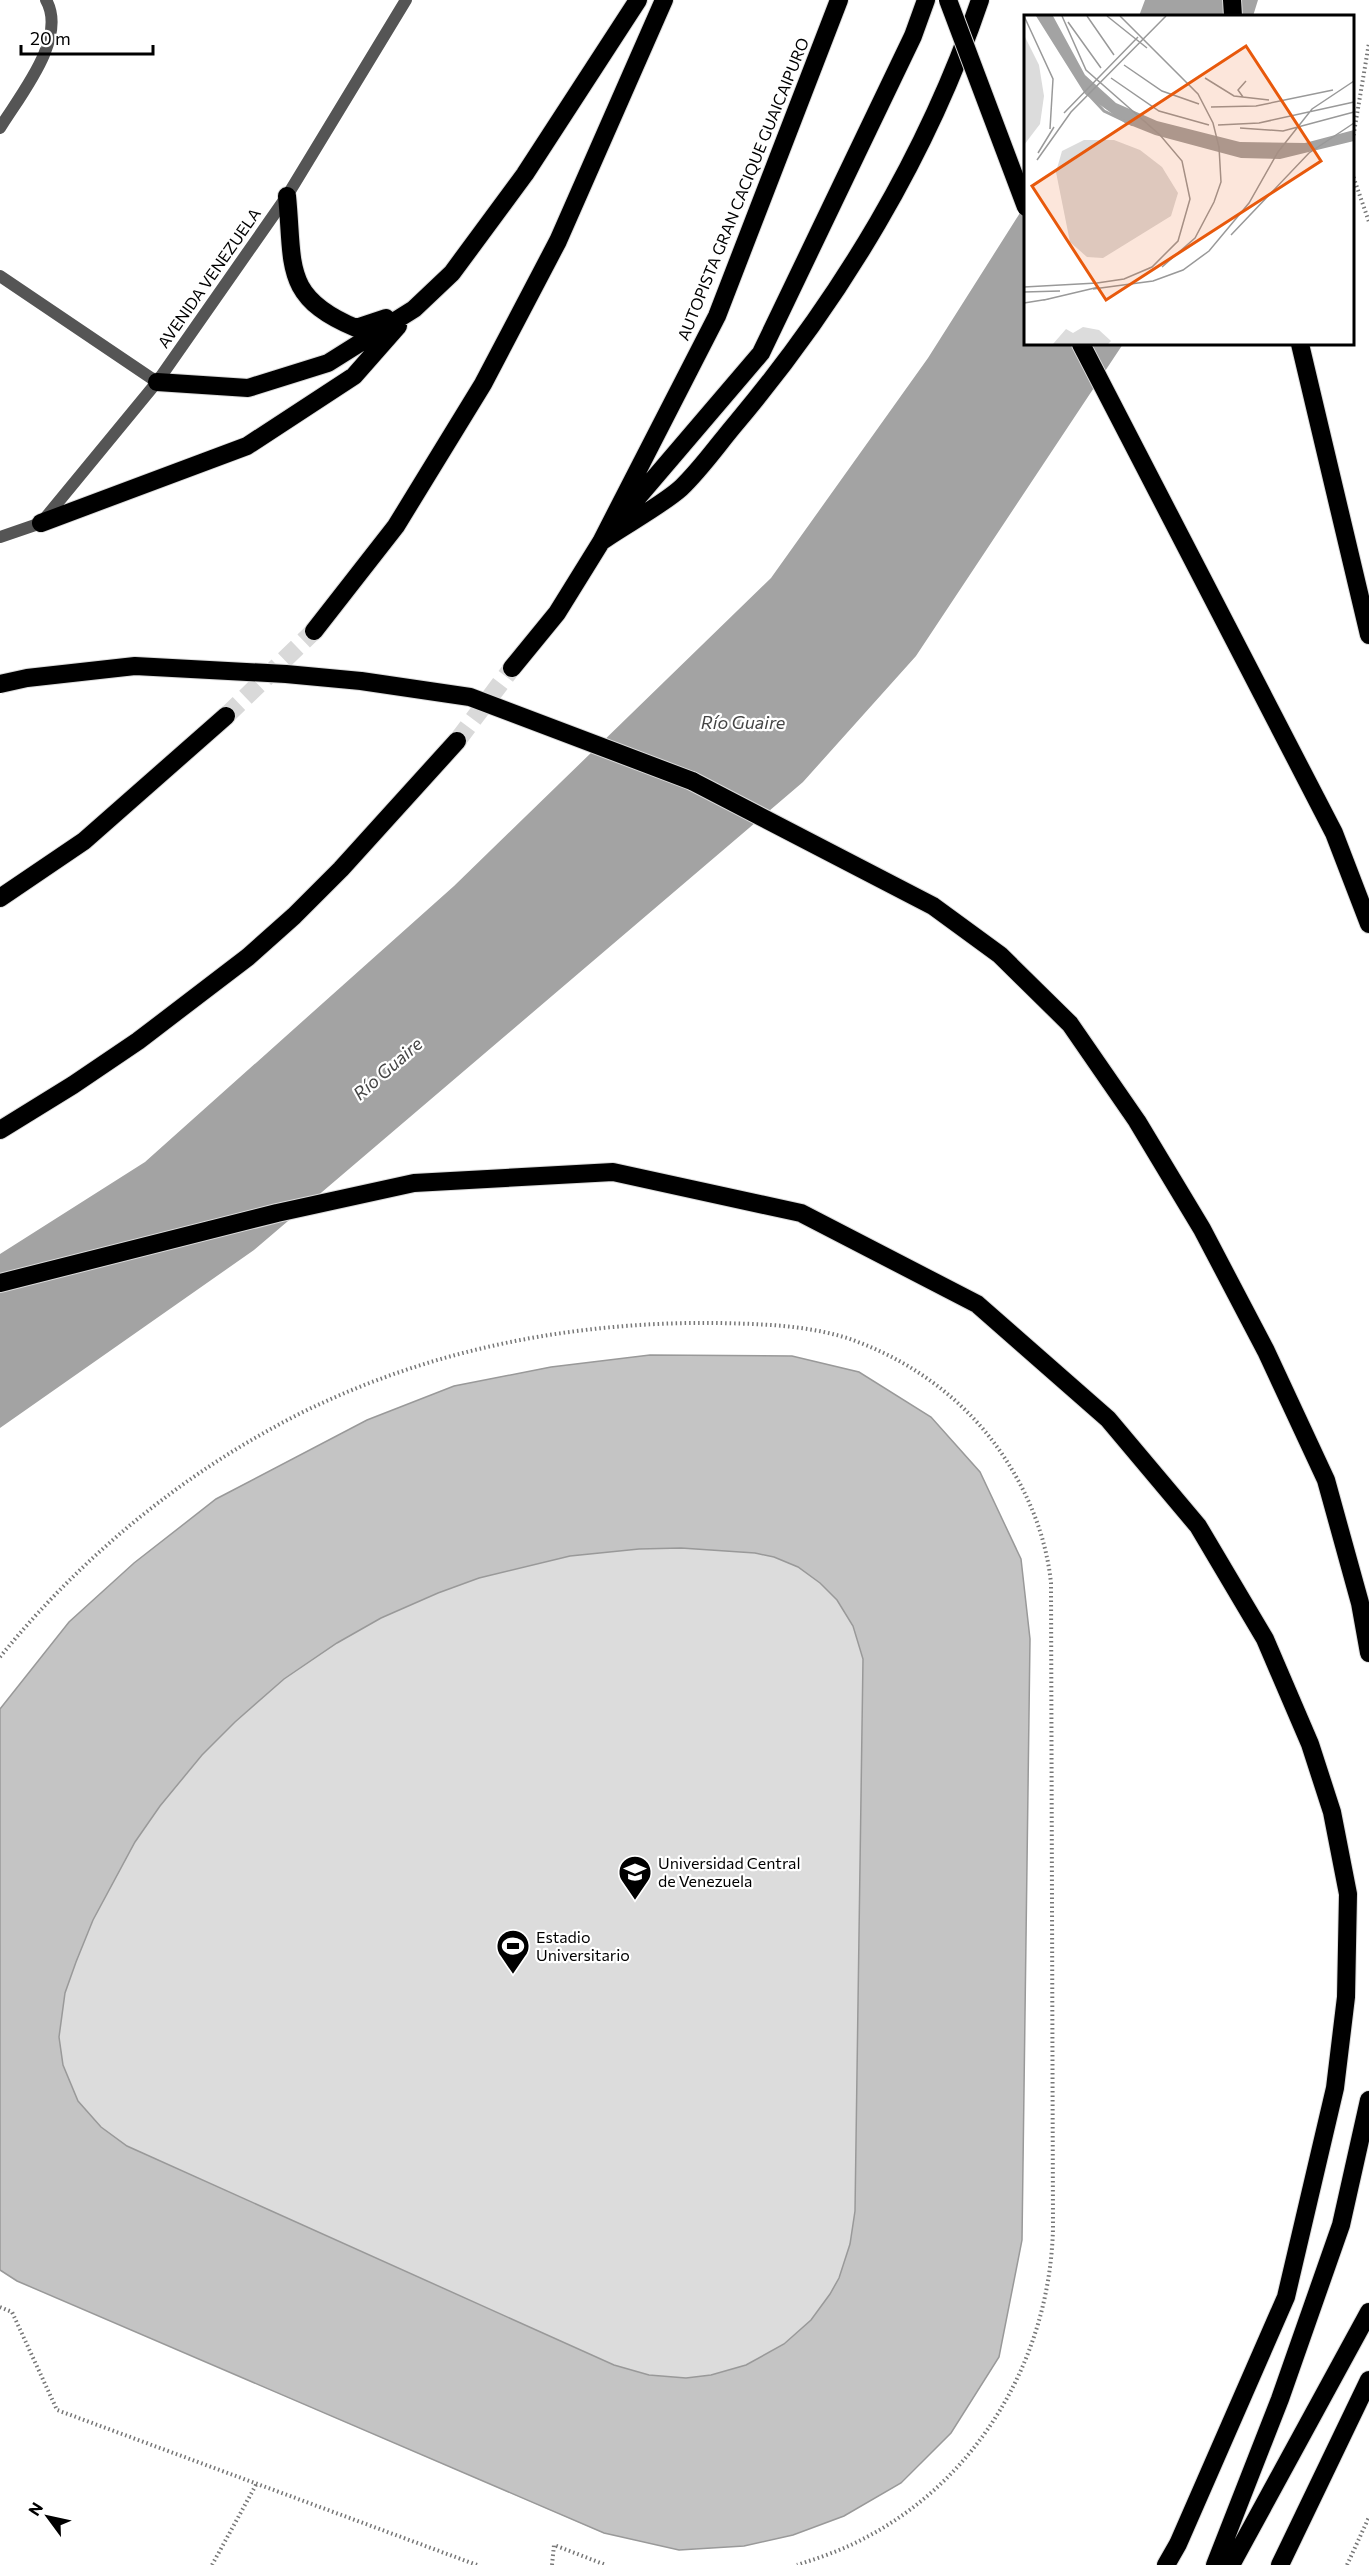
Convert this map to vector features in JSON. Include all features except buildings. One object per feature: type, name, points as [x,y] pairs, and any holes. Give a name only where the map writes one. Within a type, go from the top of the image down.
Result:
[{"type":"highway","points":[[41,524],[247,446],[354,376],[414,309],[452,273],[531,164],[638,0]]},
{"type":"highway","points":[[314,632],[396,526],[483,384],[558,241],[664,0]]},
{"type":"highway","name":"AUTOPISTA GRAN CACIQUE GUAICAIPURO","points":[[512,668],[557,613],[601,542],[717,316],[839,0]]},
{"type":"highway","points":[[601,542],[761,353],[913,36],[926,0]]},
{"type":"highway","points":[[948,0],[1024,202]]},
{"type":"highway","points":[[601,542],[681,488],[775,377],[816,320],[918,153],[945,92],[980,0]]},
{"type":"highway","points":[[1232,0],[1233,15]]},
{"type":"highway","points":[[287,196],[296,277],[303,293],[318,309],[356,328],[414,309]]},
{"type":"highway","points":[[157,382],[248,388],[327,363],[414,309]]},
{"type":"highway","points":[[1082,345],[1334,833],[1369,924]]},
{"type":"highway","points":[[1300,345],[1369,634]]},
{"type":"highway","points":[[0,684],[27,678],[135,666],[286,674],[361,681],[470,697],[692,781],[933,906],[1000,955],[1070,1024],[1137,1121],[1207,1239],[1266,1351],[1326,1480],[1360,1603],[1369,1653]]},
{"type":"highway","points":[[0,898],[84,841],[226,716]]},
{"type":"highway","points":[[0,1130],[138,1041],[248,957],[341,869],[457,741]]},
{"type":"highway","points":[[0,1283],[277,1214],[414,1184],[613,1172],[801,1213],[977,1304],[1108,1419],[1198,1526],[1265,1639],[1310,1743],[1332,1812],[1348,1894],[1346,1997],[1335,2088],[1286,2296],[1178,2544],[1166,2565]]},
{"type":"highway","points":[[1215,2565],[1280,2399],[1341,2225],[1369,2100]]},
{"type":"highway","points":[[1231,2565],[1369,2312]]},
{"type":"highway","points":[[1280,2565],[1369,2380]]},
{"type":"street","points":[[0,128],[49,48],[53,28],[46,0]]},
{"type":"street","name":"AVENIDA VENEZUELA","points":[[41,524],[157,382],[287,196],[406,0]]},
{"type":"street","points":[[0,276],[157,382]]},
{"type":"street","points":[[0,537],[41,524]]},
{"type":"path","points":[[1354,138],[1369,44]]},
{"type":"path","points":[[1354,176],[1369,222]]},
{"type":"path","points":[[0,1657],[60,1589],[118,1534],[169,1494],[244,1445],[302,1413],[357,1389],[433,1361],[503,1343],[567,1331],[655,1323],[742,1323],[818,1331],[868,1346],[916,1370],[949,1395],[986,1431],[1015,1474],[1033,1511],[1043,1541],[1052,1583],[1053,2228],[1047,2290],[1040,2321],[1021,2372],[1004,2405],[967,2457],[942,2483],[894,2521],[851,2545],[797,2565]]},
{"type":"path","points":[[0,2307],[12,2312],[57,2410],[477,2565]]},
{"type":"path","points":[[213,2565],[257,2483]]},
{"type":"path","points":[[1347,2565],[1369,2517]]},
{"type":"path","points":[[552,2565],[554,2545],[606,2565]]},
{"type":"shaded area","name":"Estadio Universitario","points":[[650,1355],[792,1356],[859,1372],[980,1472],[1021,1559],[1030,1639],[1022,2240],[999,2357],[951,2433],[901,2483],[844,2516],[793,2535],[744,2546],[679,2550],[603,2533],[17,2281],[0,2270],[0,1709],[69,1622],[134,1563],[216,1499],[367,1420],[454,1386],[551,1367]]},
{"type":"water","points":[[1145,0],[1258,0],[1253,15],[1139,15]]},
{"type":"water","name":"Río Guaire","points":[[1024,207],[1024,345],[1122,345],[916,656],[803,782],[254,1250],[0,1428],[0,1254],[145,1162],[454,886],[771,578],[928,358]]},
{"type":"tunnel","points":[[226,716],[314,631]]},
{"type":"tunnel","points":[[457,741],[512,668]]},
{"type":"place","name":"Universidad Central de Venezuela","points":[[635,1901]]},
{"type":"place","name":"Estadio Universitario","points":[[513,1975]]}]
